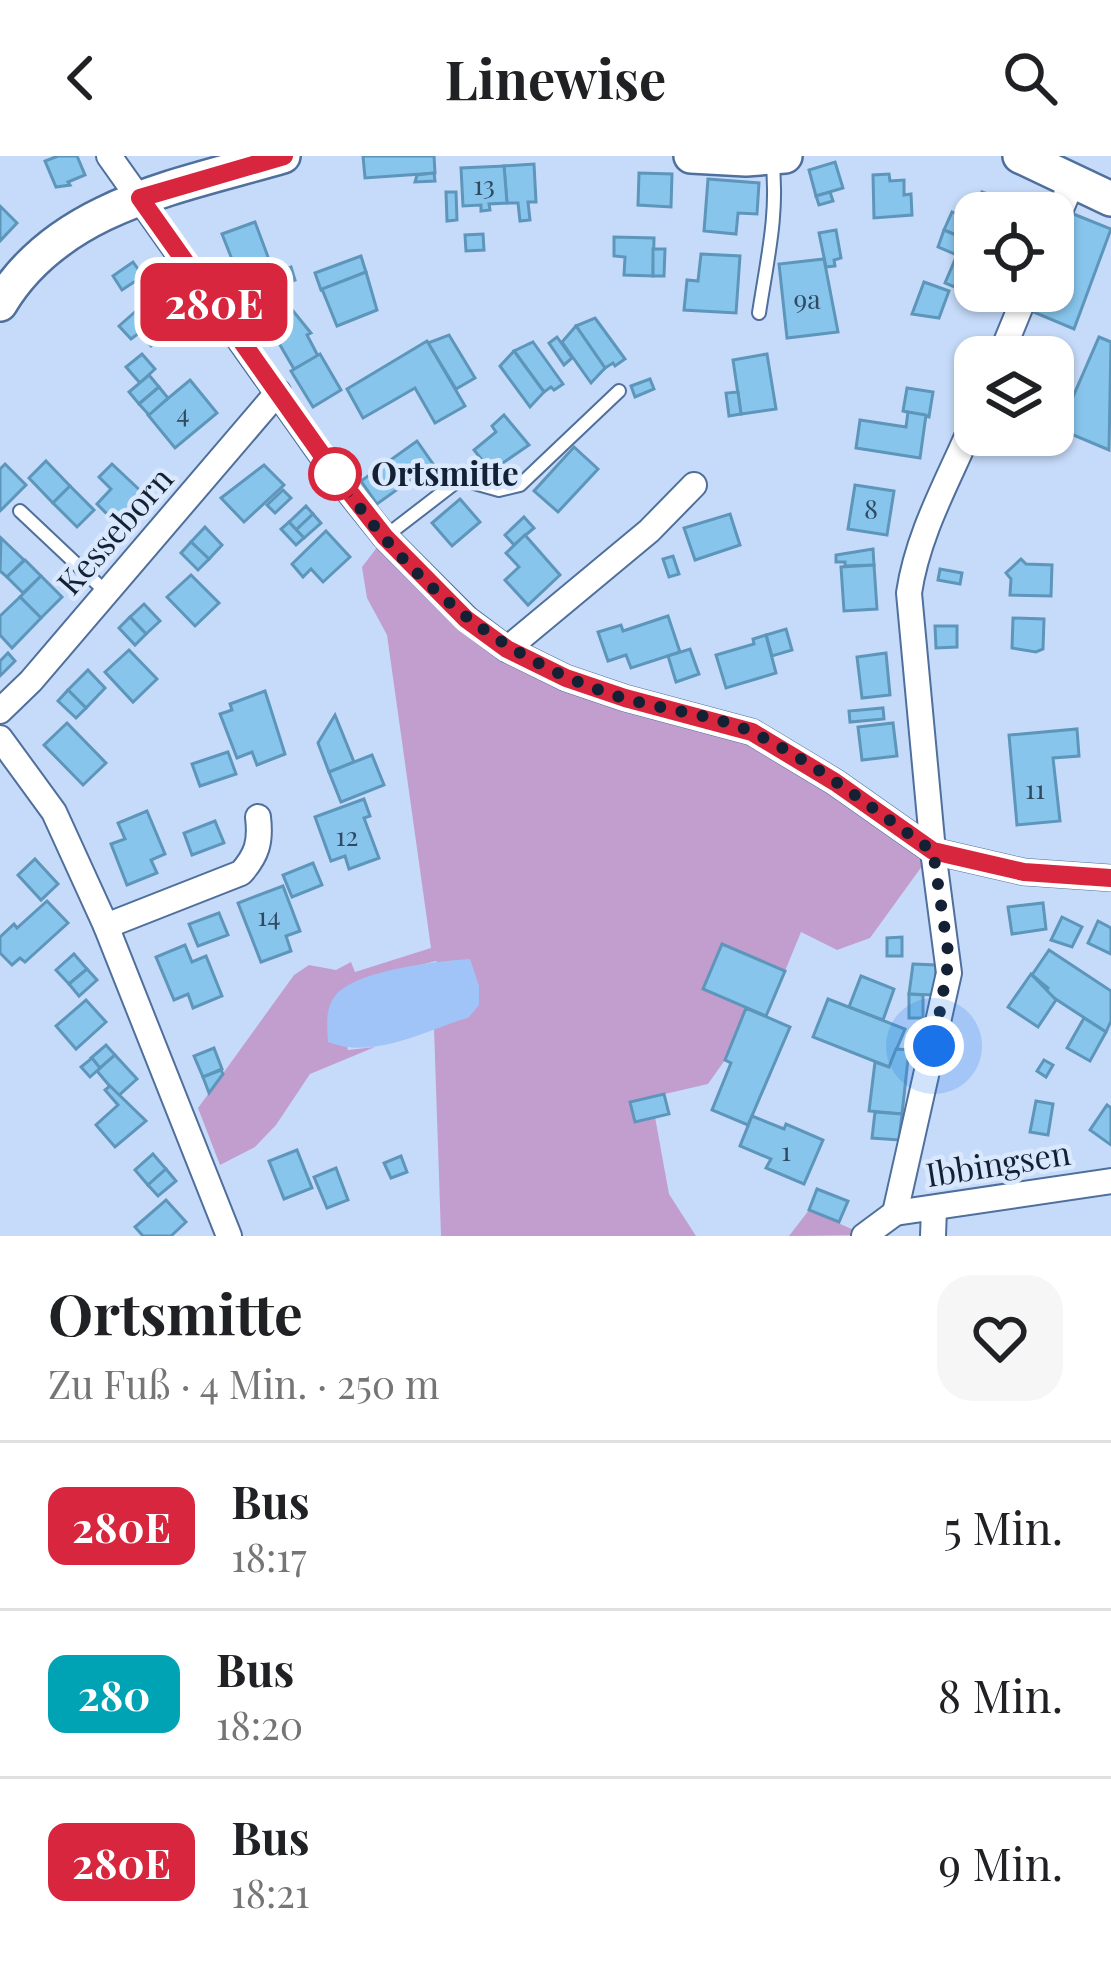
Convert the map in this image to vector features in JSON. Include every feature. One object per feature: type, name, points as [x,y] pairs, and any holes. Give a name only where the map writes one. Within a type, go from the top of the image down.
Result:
[{"type":"main road","points":[[0,304],[12,283],[64,232],[140,198],[283,156]]},
{"type":"main road","points":[[692,156],[785,156]]},
{"type":"main road","points":[[1020,156],[1068,166],[1111,199]]},
{"type":"street","points":[[109,156],[385,537],[466,619],[507,649],[566,678],[625,698],[752,732],[933,851],[1024,872],[1111,878]]},
{"type":"street","name":"Kesseborn","points":[[0,711],[31,681],[278,392]]},
{"type":"street","points":[[864,1236],[895,1213],[949,973],[909,593],[914,562],[958,456]]},
{"type":"street","points":[[507,649],[649,531],[694,484]]},
{"type":"street","points":[[0,738],[54,812],[106,926],[229,1236]]},
{"type":"street","points":[[106,926],[241,873],[261,840],[258,818]]},
{"type":"street","name":"Ibbingsen","points":[[895,1213],[1111,1181]]},
{"type":"street","points":[[933,1236],[934,1209]]},
{"type":"lane","points":[[759,313],[774,229],[772,157]]},
{"type":"lane","points":[[385,537],[460,479],[500,490],[520,485],[619,391]]},
{"type":"lane","points":[[20,512],[106,592]]},
{"type":"shaded area","points":[[385,537],[507,649],[752,732],[933,851],[870,938],[837,950],[801,932],[785,971],[722,945],[703,989],[746,1008],[725,1060],[708,1084],[630,1102],[655,1117],[669,1194],[696,1236],[441,1236],[434,1028],[469,1017],[436,961],[357,981],[335,997],[348,1050],[375,1047],[310,1074],[255,1147],[220,1165],[198,1108],[294,975],[309,965],[336,970],[351,962],[355,972],[431,948],[387,635],[367,598],[362,567]]},
{"type":"shaded area","points":[[809,1210],[865,1235],[789,1236]]},
{"type":"water","points":[[470,959],[479,986],[479,1005],[469,1017],[381,1046],[345,1047],[328,1042],[330,1006],[346,987],[398,968]]},
{"type":"building","points":[[77,156],[85,175],[56,187],[45,161]]},
{"type":"building","points":[[363,156],[434,156],[435,173],[365,178]]},
{"type":"building","points":[[835,162],[843,188],[816,196],[809,170]]},
{"type":"building","points":[[534,164],[536,202],[528,202],[530,220],[520,221],[518,203],[507,203],[504,166]]},
{"type":"building","points":[[504,166],[507,203],[489,204],[490,210],[481,211],[481,205],[463,206],[461,168]]},
{"type":"building","points":[[434,173],[435,181],[415,182],[417,175]]},
{"type":"building","points":[[639,173],[672,174],[671,207],[638,205]]},
{"type":"building","points":[[889,174],[890,181],[904,180],[904,195],[911,194],[912,215],[874,218],[873,175]]},
{"type":"building","points":[[708,179],[759,183],[757,214],[738,213],[736,234],[704,231]]},
{"type":"building","points":[[446,192],[456,192],[457,220],[447,221]]},
{"type":"building","points":[[830,192],[833,201],[819,205],[816,196]]},
{"type":"building","points":[[0,206],[17,223],[0,241]]},
{"type":"building","points":[[954,213],[954,234],[944,230]]},
{"type":"building","points":[[1074,214],[1111,229],[1074,329],[1033,312],[1074,312]]},
{"type":"building","points":[[255,222],[271,265],[239,277],[222,234]]},
{"type":"building","points":[[836,230],[841,258],[834,260],[835,266],[826,267],[819,233]]},
{"type":"building","points":[[944,230],[954,234],[954,254],[938,247]]},
{"type":"building","points":[[483,234],[484,250],[466,251],[465,235]]},
{"type":"building","points":[[614,237],[654,238],[653,276],[624,275],[625,257],[614,256]]},
{"type":"building","points":[[653,249],[665,249],[664,276],[653,276]]},
{"type":"building","points":[[701,254],[740,256],[736,313],[684,310],[687,280],[698,281]]},
{"type":"building","points":[[361,256],[366,272],[321,290],[315,273]]},
{"type":"building","points":[[824,259],[838,332],[787,338],[779,264]]},
{"type":"building","points":[[133,262],[143,276],[122,290],[113,276]]},
{"type":"building","points":[[954,262],[954,287],[945,283]]},
{"type":"building","points":[[291,267],[295,280],[273,288],[268,276]]},
{"type":"building","points":[[366,272],[377,310],[337,326],[322,289]]},
{"type":"building","points":[[924,282],[949,291],[939,318],[912,314]]},
{"type":"building","points":[[153,296],[177,322],[151,346],[139,333],[131,339],[119,326]]},
{"type":"building","points":[[289,306],[311,333],[307,335],[318,356],[294,369],[266,321]]},
{"type":"building","points":[[595,318],[625,359],[615,366],[605,368],[576,326]]},
{"type":"building","points":[[576,326],[605,368],[591,383],[562,342]]},
{"type":"building","points":[[449,335],[475,378],[456,389],[428,343]]},
{"type":"building","points":[[557,337],[572,358],[564,365],[549,343]]},
{"type":"building","points":[[1099,337],[1111,342],[1109,450],[1074,435],[1074,394]]},
{"type":"building","points":[[427,341],[465,406],[435,423],[415,388],[363,418],[347,389]]},
{"type":"building","points":[[533,342],[563,384],[554,390],[544,392],[514,351]]},
{"type":"building","points":[[514,351],[544,392],[530,407],[500,366]]},
{"type":"building","points":[[142,354],[155,369],[140,383],[126,367]]},
{"type":"building","points":[[320,354],[341,390],[313,407],[291,371]]},
{"type":"building","points":[[767,354],[776,409],[741,414],[733,360]]},
{"type":"building","points":[[149,375],[159,387],[139,404],[129,392]]},
{"type":"building","points":[[650,379],[654,389],[635,397],[631,386]]},
{"type":"building","points":[[190,380],[217,413],[175,448],[148,415]]},
{"type":"building","points":[[159,387],[168,398],[149,415],[139,404]]},
{"type":"building","points":[[907,388],[933,392],[929,417],[903,411]]},
{"type":"building","points":[[738,392],[741,414],[729,416],[726,393]]},
{"type":"building","points":[[908,412],[926,415],[920,458],[856,448],[860,420],[906,427]]},
{"type":"building","points":[[504,415],[529,445],[491,471],[474,450],[496,432],[492,426]]},
{"type":"building","points":[[417,441],[433,464],[377,504],[361,481]]},
{"type":"building","points":[[574,447],[598,469],[558,512],[534,491]]},
{"type":"building","points":[[46,461],[70,486],[53,503],[29,478]]},
{"type":"building","points":[[5,464],[26,485],[0,511],[0,469]]},
{"type":"building","points":[[112,464],[146,496],[118,525],[97,504],[111,489],[99,477]]},
{"type":"building","points":[[264,465],[284,485],[244,522],[221,498]]},
{"type":"building","points":[[855,485],[894,491],[887,535],[848,529]]},
{"type":"building","points":[[70,486],[94,510],[77,527],[53,503]]},
{"type":"building","points":[[283,490],[291,498],[275,513],[267,505]]},
{"type":"building","points":[[460,499],[480,522],[452,546],[432,523]]},
{"type":"building","points":[[306,506],[313,514],[296,530],[289,522]]},
{"type":"building","points":[[313,514],[321,523],[304,538],[296,530]]},
{"type":"building","points":[[730,514],[740,545],[695,560],[684,528]]},
{"type":"building","points":[[524,517],[534,528],[514,545],[505,535]]},
{"type":"building","points":[[289,522],[304,538],[296,545],[281,529]]},
{"type":"building","points":[[205,527],[222,545],[209,559],[191,542]]},
{"type":"building","points":[[326,531],[350,557],[323,582],[311,569],[303,577],[292,564]]},
{"type":"building","points":[[525,535],[560,575],[528,605],[505,580],[519,567],[506,553]]},
{"type":"building","points":[[1,538],[24,560],[7,577],[0,571]]},
{"type":"building","points":[[191,542],[209,559],[198,570],[181,553]]},
{"type":"building","points":[[873,549],[874,565],[836,562],[836,555]]},
{"type":"building","points":[[673,556],[679,574],[669,577],[663,559]]},
{"type":"building","points":[[1021,559],[1026,564],[1052,565],[1051,596],[1010,595],[1011,579],[1006,573]]},
{"type":"building","points":[[25,560],[41,576],[23,593],[7,577]]},
{"type":"building","points":[[874,565],[877,609],[844,611],[841,567]]},
{"type":"building","points":[[940,569],[962,573],[960,584],[938,580]]},
{"type":"building","points":[[191,575],[219,603],[195,626],[167,597]]},
{"type":"building","points":[[41,576],[62,597],[41,618],[20,597]]},
{"type":"building","points":[[20,597],[41,618],[12,648],[0,635],[0,616]]},
{"type":"building","points":[[144,604],[160,621],[146,634],[130,617]]},
{"type":"building","points":[[668,616],[680,652],[631,668],[626,655],[608,661],[598,632],[621,625],[623,631]]},
{"type":"building","points":[[130,617],[146,634],[135,645],[119,628]]},
{"type":"building","points":[[1013,618],[1044,619],[1043,649],[1012,648]]},
{"type":"building","points":[[935,626],[957,626],[957,647],[936,648]]},
{"type":"building","points":[[786,629],[792,650],[772,656],[766,635]]},
{"type":"building","points":[[766,635],[776,673],[726,688],[716,655],[754,644],[753,639]]},
{"type":"building","points":[[690,649],[699,674],[676,682],[668,656]]},
{"type":"building","points":[[129,650],[157,679],[133,702],[105,672]]},
{"type":"building","points":[[8,653],[15,661],[0,676],[0,661]]},
{"type":"building","points":[[886,653],[890,695],[862,698],[857,657]]},
{"type":"building","points":[[88,670],[105,688],[86,708],[68,690]]},
{"type":"building","points":[[68,690],[86,708],[76,718],[58,701]]},
{"type":"building","points":[[265,691],[285,754],[257,765],[252,752],[237,758],[220,714],[232,710],[230,704]]},
{"type":"building","points":[[883,708],[884,719],[850,722],[849,711]]},
{"type":"building","points":[[335,715],[354,762],[329,772],[318,743]]},
{"type":"building","points":[[67,723],[106,763],[83,785],[44,745]]},
{"type":"building","points":[[893,723],[897,756],[862,760],[858,727]]},
{"type":"building","points":[[1077,729],[1079,756],[1053,758],[1060,821],[1017,825],[1009,735]]},
{"type":"building","points":[[228,752],[236,774],[200,786],[192,764]]},
{"type":"building","points":[[372,755],[384,785],[341,802],[329,772]]},
{"type":"building","points":[[364,799],[370,816],[364,818],[379,858],[349,869],[345,856],[331,861],[315,817]]},
{"type":"building","points":[[147,811],[165,854],[151,860],[157,873],[127,885],[111,844],[125,839],[118,823]]},
{"type":"building","points":[[215,821],[224,843],[192,855],[184,833]]},
{"type":"building","points":[[35,859],[58,884],[41,900],[18,875]]},
{"type":"building","points":[[313,863],[322,885],[292,897],[283,875]]},
{"type":"building","points":[[283,886],[300,931],[286,936],[291,951],[261,962],[238,903]]},
{"type":"building","points":[[47,901],[68,923],[25,962],[20,958],[12,965],[0,953],[0,937]]},
{"type":"building","points":[[1043,903],[1046,929],[1012,934],[1008,907]]},
{"type":"building","points":[[219,913],[228,935],[198,946],[189,924]]},
{"type":"building","points":[[1062,917],[1082,927],[1072,947],[1051,940]]},
{"type":"building","points":[[1098,921],[1111,928],[1111,954],[1088,943]]},
{"type":"building","points":[[902,937],[902,956],[887,956],[887,938]]},
{"type":"building","points":[[722,944],[785,971],[766,1016],[703,989]]},
{"type":"building","points":[[185,945],[192,962],[206,956],[222,996],[193,1008],[188,994],[174,1000],[156,957]]},
{"type":"building","points":[[1049,950],[1111,991],[1111,1021],[1106,1032],[1045,992],[1048,988],[1032,975]]},
{"type":"building","points":[[74,954],[87,969],[69,984],[56,970]]},
{"type":"building","points":[[913,964],[936,965],[935,995],[909,994]]},
{"type":"building","points":[[87,969],[97,980],[79,996],[69,984]]},
{"type":"building","points":[[1031,974],[1056,1000],[1038,1027],[1008,1007]]},
{"type":"building","points":[[861,976],[894,989],[883,1020],[849,1007]]},
{"type":"building","points":[[909,994],[923,995],[923,1018],[909,1018]]},
{"type":"building","points":[[828,999],[905,1029],[889,1067],[813,1037]]},
{"type":"building","points":[[86,1000],[106,1022],[76,1049],[56,1026]]},
{"type":"building","points":[[746,1008],[790,1027],[748,1125],[712,1110]]},
{"type":"building","points":[[1084,1018],[1106,1032],[1090,1061],[1067,1048]]},
{"type":"building","points":[[106,1045],[115,1055],[100,1068],[91,1058]]},
{"type":"building","points":[[214,1048],[222,1069],[203,1077],[194,1056]]},
{"type":"building","points":[[896,1049],[909,1050],[902,1114],[869,1111],[875,1062],[889,1067]]},
{"type":"building","points":[[115,1055],[137,1079],[118,1096],[97,1071]]},
{"type":"building","points":[[92,1058],[100,1068],[90,1077],[81,1067]]},
{"type":"building","points":[[1044,1060],[1053,1065],[1046,1077],[1037,1071]]},
{"type":"building","points":[[221,1070],[223,1074],[209,1093],[203,1077]]},
{"type":"building","points":[[110,1086],[146,1121],[115,1147],[96,1125],[118,1105],[105,1090]]},
{"type":"building","points":[[664,1094],[669,1114],[635,1122],[630,1102]]},
{"type":"building","points":[[1036,1101],[1053,1104],[1048,1135],[1030,1132]]},
{"type":"building","points":[[1107,1105],[1111,1108],[1111,1145],[1090,1130]]},
{"type":"building","points":[[875,1112],[902,1114],[899,1140],[872,1138]]},
{"type":"building","points":[[752,1116],[823,1140],[804,1184],[766,1168],[771,1159],[740,1146]]},
{"type":"building","points":[[297,1150],[312,1188],[284,1199],[269,1161]]},
{"type":"building","points":[[153,1154],[166,1169],[148,1185],[135,1170]]},
{"type":"building","points":[[401,1156],[407,1172],[391,1178],[384,1163]]},
{"type":"building","points":[[336,1168],[348,1200],[327,1208],[314,1177]]},
{"type":"building","points":[[166,1169],[176,1181],[158,1196],[148,1185]]},
{"type":"building","points":[[817,1189],[848,1201],[839,1222],[809,1210]]},
{"type":"building","points":[[166,1200],[186,1222],[171,1236],[143,1236],[135,1227]]},
{"type":"bus line","name":"280E","points":[[284,156],[140,198],[337,476],[385,537],[466,619],[507,649],[566,678],[752,732],[835,782],[933,851],[1024,872],[1111,878]]},
{"type":"place","name":"Ortsmitte","points":[[335,474]]},
{"type":"route","points":[[335,474],[424,580],[507,649],[566,678],[625,698],[752,732],[835,782],[933,851],[949,958],[934,1046]]}]
